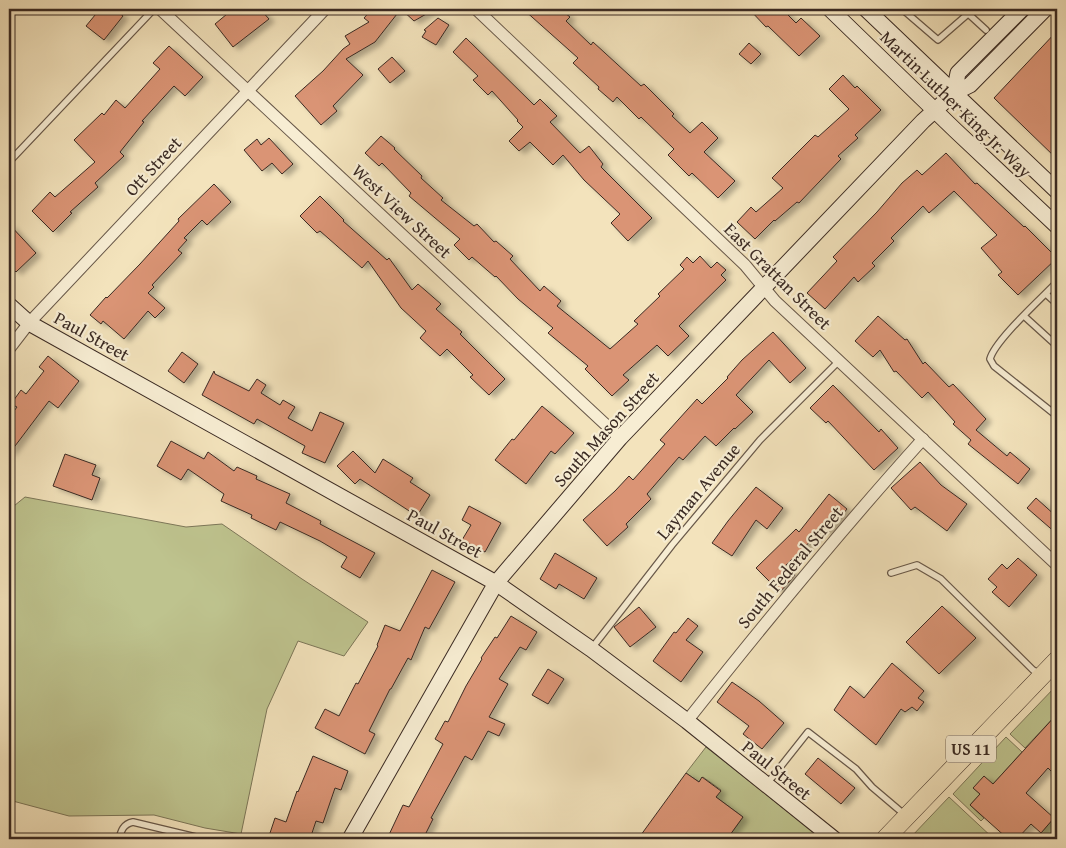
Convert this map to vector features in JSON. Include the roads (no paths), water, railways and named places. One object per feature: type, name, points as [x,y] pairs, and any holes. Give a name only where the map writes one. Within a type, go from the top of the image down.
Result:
[{"type":"main road","name":"Martin Luther King Jr. Way","points":[[830,9],[1057,226]]},
{"type":"main road","name":"Martin Luther King Jr. Way","points":[[866,9],[1057,191]]},
{"type":"main road","points":[[954,93],[958,73],[1022,9]]},
{"type":"main road","name":"South Mason Street","points":[[350,839],[496,583],[620,438],[764,287],[935,110],[954,93],[970,85],[1045,9]]},
{"type":"main road","name":"Paul Street","points":[[9,305],[29,323],[496,583],[591,649],[687,721],[834,839]]},
{"type":"main road","name":"US 11","points":[[885,839],[1057,660]]},
{"type":"street","name":"West View Street","points":[[160,9],[620,438]]},
{"type":"street","name":"Ott Street","points":[[9,349],[29,323],[326,9]]},
{"type":"street","name":"East Grattan Street","points":[[476,9],[745,265],[775,301],[1057,565]]},
{"type":"street","name":"South Federal Street","points":[[687,721],[788,595],[923,439]]},
{"type":"lane","points":[[9,162],[154,9]]},
{"type":"lane","points":[[902,9],[938,40],[969,13]]},
{"type":"lane","points":[[963,9],[986,30]]},
{"type":"lane","points":[[1057,282],[1005,337],[992,352],[990,359],[994,366],[1057,416]]},
{"type":"lane","points":[[1046,294],[1057,304]]},
{"type":"lane","points":[[1024,316],[1057,346]]},
{"type":"lane","name":"Layman Avenue","points":[[591,649],[672,545],[760,440],[839,360]]},
{"type":"lane","points":[[891,573],[917,566],[941,579],[1033,670],[1042,675]]},
{"type":"lane","points":[[766,785],[808,732],[856,769],[872,787],[906,817]]},
{"type":"lane","points":[[119,839],[123,828],[133,822],[204,839]]}]
